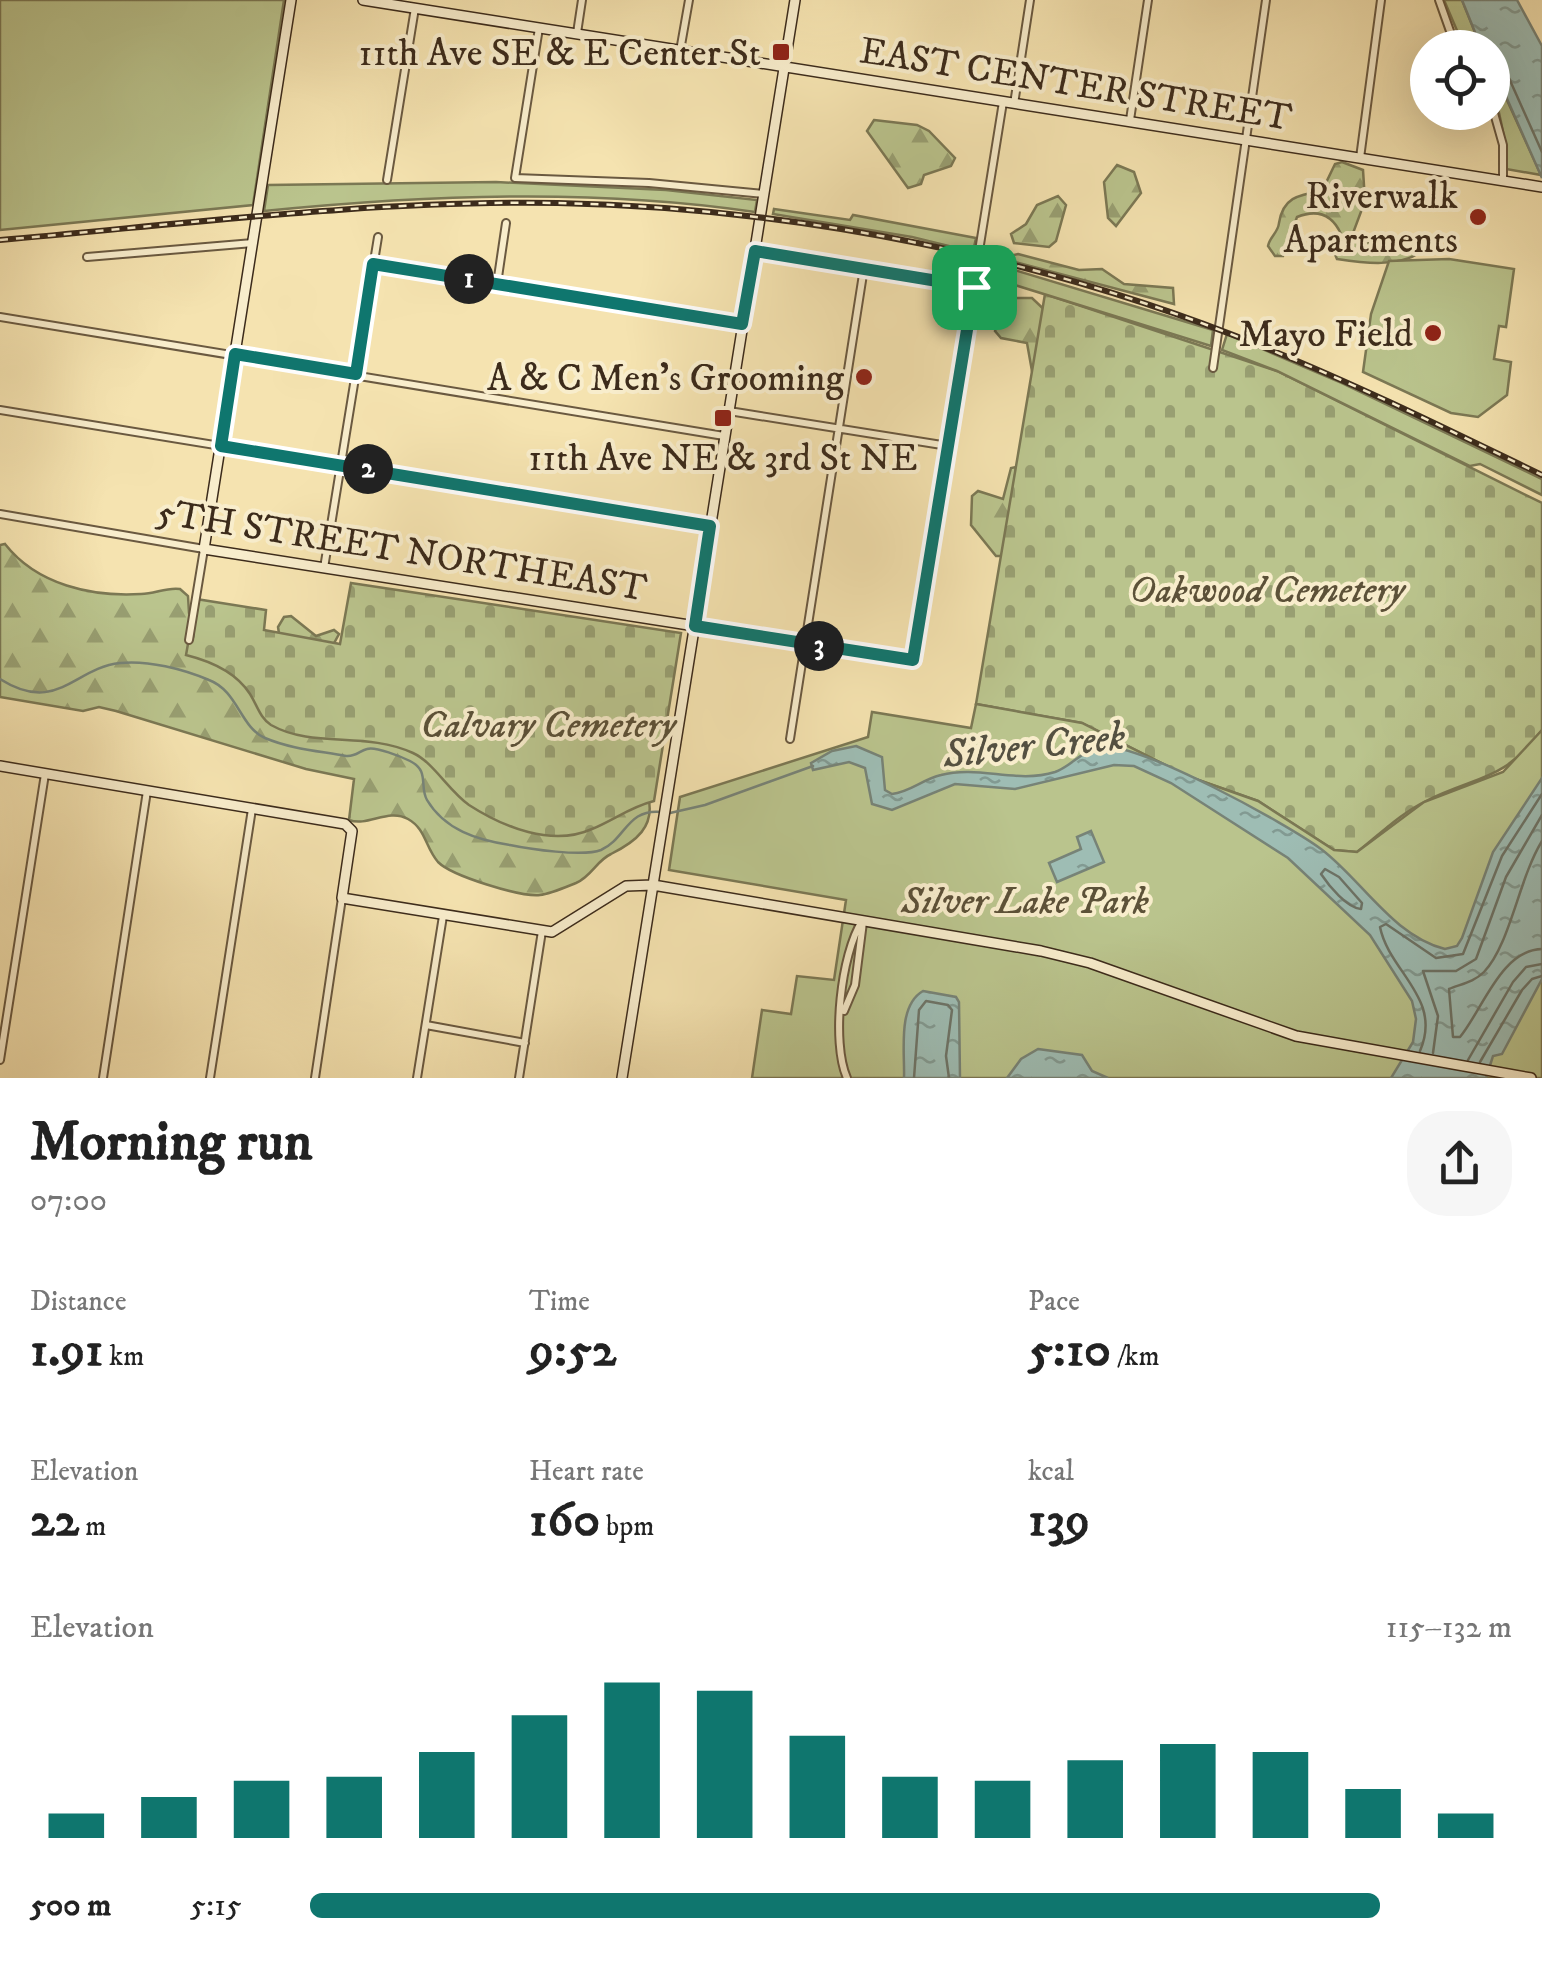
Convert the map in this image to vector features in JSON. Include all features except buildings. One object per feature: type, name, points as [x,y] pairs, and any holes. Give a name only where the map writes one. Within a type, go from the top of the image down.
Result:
[{"type":"street","points":[[189,640],[292,0]]},
{"type":"street","name":"EAST CENTER STREET","points":[[363,0],[1537,186]]},
{"type":"street","points":[[577,34],[582,0]]},
{"type":"street","points":[[680,51],[689,0]]},
{"type":"street","points":[[622,1078],[795,0]]},
{"type":"street","points":[[728,411],[948,446],[974,287],[1030,0]]},
{"type":"street","points":[[1130,120],[1148,0]]},
{"type":"street","points":[[1213,368],[1266,0]]},
{"type":"street","points":[[1360,159],[1382,0]]},
{"type":"street","points":[[1439,0],[1450,30]]},
{"type":"street","points":[[387,180],[415,8]]},
{"type":"street","points":[[539,28],[515,178],[764,194]]},
{"type":"street","points":[[1499,130],[1503,181]]},
{"type":"street","points":[[497,284],[506,223]]},
{"type":"street","points":[[324,568],[378,236]]},
{"type":"street","points":[[87,257],[253,243]]},
{"type":"street","points":[[755,251],[974,287]]},
{"type":"street","points":[[373,264],[742,324]]},
{"type":"street","points":[[790,739],[864,268]]},
{"type":"street","points":[[0,317],[724,436]]},
{"type":"street","points":[[0,410],[710,526]]},
{"type":"street","name":"5TH STREET NORTHEAST","points":[[0,514],[913,660],[948,446]]},
{"type":"street","points":[[0,766],[352,828],[315,1078]]},
{"type":"street","points":[[0,1060],[44,774]]},
{"type":"street","points":[[102,1078],[147,791]]},
{"type":"street","points":[[210,1078],[252,808]]},
{"type":"street","points":[[342,898],[542,931],[567,926],[626,886],[653,885],[1066,956],[1270,1028],[1396,1056],[1531,1078]]},
{"type":"street","points":[[417,1078],[443,916]]},
{"type":"street","points":[[843,1012],[855,985],[863,920]]},
{"type":"street","points":[[847,1078],[839,1051],[848,952],[863,920]]},
{"type":"street","points":[[520,1078],[542,931]]},
{"type":"street","points":[[426,1026],[525,1043]]},
{"type":"green space","points":[[0,0],[284,0],[253,205],[0,230]]},
{"type":"green space","points":[[1444,0],[1462,0],[1474,30],[1457,30]]},
{"type":"green space","points":[[1510,107],[1541,175],[1506,169],[1502,130],[1510,130]]},
{"type":"green space","points":[[874,120],[917,125],[929,131],[955,158],[951,166],[924,175],[921,184],[908,188],[867,131]]},
{"type":"green space","points":[[1342,162],[1363,170],[1365,201],[1353,233],[1359,243],[1403,239],[1422,245],[1422,251],[1392,262],[1337,259],[1334,252],[1341,234],[1328,218],[1311,213],[1297,217],[1283,256],[1275,256],[1268,246],[1284,208],[1298,196],[1322,191],[1335,164]]},
{"type":"green space","points":[[1117,165],[1134,172],[1141,193],[1116,226],[1108,218],[1104,182]]},
{"type":"green space","points":[[496,182],[666,190],[757,200],[755,212],[633,199],[571,197],[448,198],[264,211],[268,185]]},
{"type":"green space","points":[[1058,196],[1066,205],[1056,241],[1049,247],[1014,243],[1011,234],[1026,224],[1037,205]]},
{"type":"green space","points":[[774,209],[850,220],[853,215],[976,238],[973,252],[912,237],[773,214]]},
{"type":"green space","points":[[1018,254],[1079,270],[1102,269],[1124,284],[1173,288],[1174,304],[1011,261],[1010,256]]},
{"type":"green space","name":"Mayo Field","points":[[1449,259],[1514,269],[1506,327],[1499,326],[1494,359],[1511,362],[1507,395],[1478,417],[1451,413],[1363,372],[1371,314],[1389,261]]},
{"type":"green space","points":[[991,263],[1213,330],[1211,346],[989,277]]},
{"type":"green space","name":"Oakwood Cemetery","points":[[1045,294],[1277,371],[1542,503],[1542,730],[1528,747],[1489,775],[1417,806],[1357,852],[1334,850],[1258,801],[1187,776],[1082,723],[976,704]]},
{"type":"green space","points":[[1016,298],[1032,298],[1051,316],[1035,388],[1027,343],[1001,338],[995,331],[1005,307]]},
{"type":"green space","points":[[1227,334],[1342,383],[1542,479],[1542,495],[1480,464],[1470,466],[1277,371],[1222,350]]},
{"type":"green space","points":[[1016,467],[1006,556],[996,556],[971,525],[972,496],[978,491],[1003,499],[1011,468]]},
{"type":"green space","points":[[5,544],[33,570],[67,586],[122,594],[180,589],[188,596],[189,613],[198,631],[648,796],[646,825],[635,839],[576,883],[544,894],[518,893],[446,868],[408,819],[393,816],[349,820],[354,779],[306,769],[99,707],[83,711],[0,697],[0,545]]},
{"type":"green space","name":"Calvary Cemetery","points":[[351,583],[681,633],[654,801],[577,834],[528,832],[469,805],[413,753],[377,743],[305,736],[271,725],[237,679],[213,664],[186,655],[196,599],[266,610],[264,630],[340,644]]},
{"type":"green space","points":[[291,616],[316,636],[334,630],[339,634],[333,645],[280,640],[278,627],[284,617]]},
{"type":"green space","name":"Silver Lake Park","points":[[976,704],[1082,723],[1187,776],[1258,801],[1334,850],[1357,852],[1424,802],[1503,772],[1542,730],[1542,1078],[752,1078],[762,1010],[791,1014],[797,976],[834,980],[846,900],[669,870],[680,797],[868,737],[872,712],[971,728]]},
{"type":"water","points":[[1462,0],[1517,0],[1542,46],[1542,178],[1510,106],[1510,30],[1474,30]]},
{"type":"water","points":[[856,746],[882,757],[885,790],[892,794],[955,772],[1026,776],[1055,772],[1101,747],[1146,757],[1213,787],[1304,837],[1409,932],[1445,949],[1457,946],[1462,938],[1493,852],[1542,778],[1542,979],[1502,1054],[1493,1056],[1486,1078],[1391,1078],[1413,1042],[1416,1019],[1412,1001],[1370,935],[1288,858],[1171,783],[1134,766],[1114,765],[1015,789],[955,784],[892,810],[872,804],[865,768],[849,762],[813,770],[811,763],[832,751]]},
{"type":"water","points":[[1091,831],[1104,862],[1057,882],[1049,863],[1081,849],[1077,837]]},
{"type":"water","points":[[923,991],[956,997],[959,1002],[960,1078],[904,1078],[906,1018],[909,1007]]},
{"type":"water","points":[[1038,1049],[1082,1055],[1092,1071],[1108,1078],[1007,1078],[1021,1059]]},
{"type":"waterway","name":"Silver Creek","points":[[0,679],[36,692],[51,691],[120,663],[154,664],[188,672],[219,685],[250,726],[265,738],[346,756],[376,749],[410,761],[420,769],[427,800],[443,819],[463,832],[498,843],[556,852],[593,852],[609,845],[634,819],[662,812]]},
{"type":"waterway","name":"Silver Creek","points":[[670,813],[705,805],[813,766]]},
{"type":"railway","points":[[0,240],[279,214],[488,203],[648,207],[829,227],[1008,263],[1181,316],[1336,378],[1542,475]]},
{"type":"place","name":"11th Ave SE & E Center St","points":[[781,52]]},
{"type":"place","name":"Riverwalk Apartments","points":[[1478,217]]},
{"type":"place","name":"Mayo Field","points":[[1433,333]]},
{"type":"place","name":"A & C Men's Grooming","points":[[864,377]]},
{"type":"place","name":"11th Ave NE & 3rd St NE","points":[[723,418]]},
{"type":"route","points":[[755,251],[974,287],[913,660],[695,626],[710,526],[221,446],[235,354],[356,374],[373,264],[742,324],[755,251]]}]
